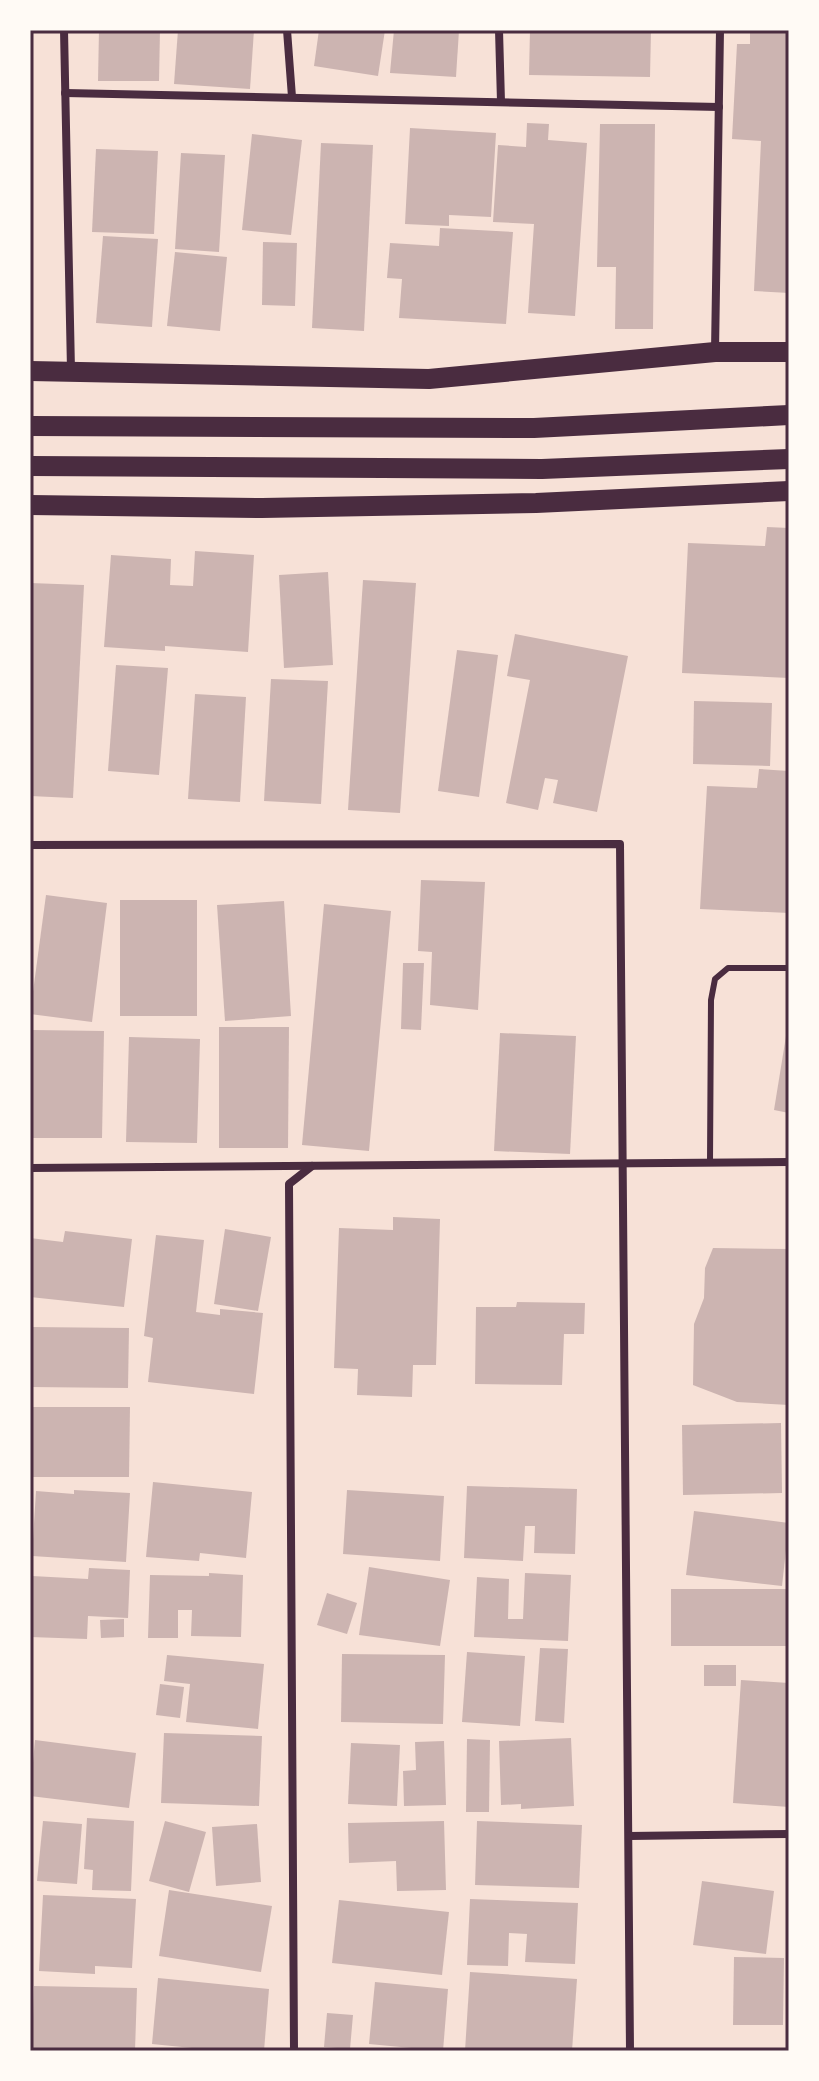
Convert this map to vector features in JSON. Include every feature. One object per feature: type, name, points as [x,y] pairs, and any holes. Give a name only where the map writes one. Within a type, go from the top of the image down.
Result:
[{"type":"main road","points":[[30,371],[429,379],[715,352],[789,352]]},
{"type":"main road","points":[[30,426],[534,428],[789,415]]},
{"type":"main road","points":[[30,466],[542,469],[789,459]]},
{"type":"main road","points":[[30,505],[262,508],[536,503],[789,491]]},
{"type":"street","points":[[64,30],[71,371]]},
{"type":"street","points":[[287,30],[292,97]]},
{"type":"street","points":[[499,30],[501,102]]},
{"type":"street","points":[[715,352],[720,30]]},
{"type":"street","points":[[65,93],[719,107]]},
{"type":"street","points":[[30,845],[620,844],[630,2051]]},
{"type":"street","points":[[30,1168],[789,1162]]},
{"type":"street","points":[[294,2051],[289,1184],[312,1166]]},
{"type":"street","points":[[629,1836],[789,1834]]},
{"type":"lane","points":[[710,1162],[711,1000],[715,979],[728,968],[789,968]]},
{"type":"building","points":[[99,30],[160,30],[159,81],[98,81]]},
{"type":"building","points":[[178,30],[254,30],[250,89],[174,84]]},
{"type":"building","points":[[319,30],[385,30],[378,76],[314,66]]},
{"type":"building","points":[[394,30],[459,30],[456,77],[390,73]]},
{"type":"building","points":[[530,30],[651,30],[650,77],[529,75]]},
{"type":"building","points":[[750,30],[789,30],[789,293],[754,291],[761,141],[732,139],[737,44],[750,44]]},
{"type":"building","points":[[527,123],[549,124],[548,140],[587,143],[575,316],[528,313],[534,224],[493,222],[498,145],[526,147]]},
{"type":"building","points":[[600,124],[655,124],[653,329],[615,329],[616,267],[597,267]]},
{"type":"building","points":[[410,128],[496,133],[491,217],[449,215],[449,226],[405,224]]},
{"type":"building","points":[[252,134],[302,140],[291,235],[242,230]]},
{"type":"building","points":[[321,143],[373,145],[364,331],[312,328]]},
{"type":"building","points":[[96,149],[158,151],[154,234],[92,232]]},
{"type":"building","points":[[181,153],[225,155],[219,252],[175,249]]},
{"type":"building","points":[[440,228],[513,232],[506,324],[399,318],[402,279],[387,278],[390,243],[439,246]]},
{"type":"building","points":[[103,236],[158,239],[152,327],[96,323]]},
{"type":"building","points":[[263,242],[297,243],[295,306],[262,305]]},
{"type":"building","points":[[175,252],[227,257],[220,331],[167,326]]},
{"type":"building","points":[[767,527],[789,528],[789,678],[682,673],[688,543],[765,546]]},
{"type":"building","points":[[195,551],[254,555],[248,652],[165,646],[165,651],[104,647],[111,555],[171,559],[170,585],[193,586]]},
{"type":"building","points":[[328,572],[333,665],[284,668],[279,575]]},
{"type":"building","points":[[363,580],[416,583],[400,813],[348,810]]},
{"type":"building","points":[[30,583],[84,585],[73,798],[30,796]]},
{"type":"building","points":[[515,634],[628,656],[597,812],[553,803],[558,780],[545,778],[538,810],[506,803],[530,680],[507,676]]},
{"type":"building","points":[[457,650],[498,655],[479,797],[438,791]]},
{"type":"building","points":[[116,665],[168,668],[159,775],[108,771]]},
{"type":"building","points":[[271,679],[328,681],[321,804],[264,801]]},
{"type":"building","points":[[195,694],[246,697],[240,802],[188,799]]},
{"type":"building","points":[[694,701],[772,703],[770,766],[693,764]]},
{"type":"building","points":[[759,769],[789,771],[789,913],[700,909],[707,786],[757,788]]},
{"type":"building","points":[[421,880],[485,882],[478,1010],[430,1005],[432,952],[418,951]]},
{"type":"building","points":[[46,895],[107,903],[92,1022],[30,1014]]},
{"type":"building","points":[[120,900],[197,900],[197,1016],[120,1016]]},
{"type":"building","points":[[284,901],[291,1016],[225,1021],[217,905]]},
{"type":"building","points":[[324,904],[391,911],[369,1151],[302,1145]]},
{"type":"building","points":[[403,963],[424,963],[421,1030],[401,1029]]},
{"type":"building","points":[[219,1027],[289,1027],[288,1148],[219,1148]]},
{"type":"building","points":[[33,1030],[104,1031],[102,1138],[31,1138]]},
{"type":"building","points":[[789,1030],[789,1113],[774,1110]]},
{"type":"building","points":[[500,1033],[576,1036],[570,1154],[494,1151]]},
{"type":"building","points":[[129,1037],[200,1039],[197,1143],[126,1142]]},
{"type":"building","points":[[393,1217],[440,1219],[436,1365],[413,1365],[412,1397],[357,1395],[358,1369],[334,1368],[339,1228],[393,1230]]},
{"type":"building","points":[[225,1229],[271,1237],[258,1311],[214,1304]]},
{"type":"building","points":[[65,1231],[132,1239],[124,1307],[30,1297],[30,1238],[63,1242]]},
{"type":"building","points":[[156,1235],[204,1240],[196,1312],[220,1315],[220,1309],[263,1313],[254,1394],[148,1382],[153,1338],[144,1336]]},
{"type":"building","points":[[713,1248],[789,1249],[789,1405],[737,1402],[693,1385],[694,1324],[704,1298],[705,1268]]},
{"type":"building","points":[[517,1302],[585,1303],[584,1334],[564,1334],[562,1385],[475,1384],[476,1307],[516,1307]]},
{"type":"building","points":[[30,1327],[129,1328],[128,1388],[30,1387]]},
{"type":"building","points":[[30,1407],[130,1407],[129,1477],[30,1477]]},
{"type":"building","points":[[781,1423],[782,1493],[683,1495],[682,1425]]},
{"type":"building","points":[[153,1482],[252,1492],[246,1558],[200,1553],[199,1561],[146,1557]]},
{"type":"building","points":[[467,1486],[577,1489],[575,1554],[534,1553],[535,1526],[525,1526],[523,1561],[464,1558]]},
{"type":"building","points":[[74,1490],[130,1493],[126,1562],[32,1556],[36,1491],[74,1494]]},
{"type":"building","points":[[347,1490],[444,1496],[440,1561],[343,1554]]},
{"type":"building","points":[[694,1511],[789,1523],[782,1586],[686,1575]]},
{"type":"building","points":[[369,1567],[450,1580],[440,1646],[359,1635]]},
{"type":"building","points":[[89,1568],[130,1570],[128,1618],[88,1616],[87,1639],[30,1637],[32,1576],[88,1579]]},
{"type":"building","points":[[209,1573],[243,1575],[241,1637],[191,1636],[192,1610],[178,1610],[178,1638],[148,1638],[150,1575],[209,1576]]},
{"type":"building","points":[[525,1573],[571,1575],[568,1641],[474,1637],[477,1577],[509,1579],[508,1619],[523,1619]]},
{"type":"building","points":[[671,1589],[789,1589],[789,1646],[671,1646]]},
{"type":"building","points":[[327,1593],[357,1603],[347,1634],[317,1625]]},
{"type":"building","points":[[124,1619],[124,1637],[101,1638],[100,1620]]},
{"type":"building","points":[[540,1648],[568,1649],[564,1723],[535,1721]]},
{"type":"building","points":[[467,1652],[525,1656],[520,1726],[462,1722]]},
{"type":"building","points":[[342,1654],[445,1655],[443,1724],[341,1722]]},
{"type":"building","points":[[167,1655],[264,1664],[258,1729],[186,1722],[190,1684],[164,1681]]},
{"type":"building","points":[[704,1665],[736,1665],[736,1686],[704,1686]]},
{"type":"building","points":[[741,1680],[789,1683],[789,1807],[733,1803]]},
{"type":"building","points":[[160,1684],[184,1687],[180,1718],[156,1715]]},
{"type":"building","points":[[164,1733],[262,1736],[259,1806],[161,1803]]},
{"type":"building","points":[[571,1738],[574,1806],[521,1809],[521,1804],[501,1805],[499,1741]]},
{"type":"building","points":[[467,1739],[490,1740],[489,1812],[466,1812]]},
{"type":"building","points":[[35,1740],[136,1753],[129,1808],[30,1796]]},
{"type":"building","points":[[444,1741],[446,1805],[404,1806],[403,1771],[416,1770],[415,1742]]},
{"type":"building","points":[[351,1743],[400,1745],[397,1806],[348,1804]]},
{"type":"building","points":[[87,1818],[134,1821],[131,1891],[92,1890],[93,1870],[84,1869]]},
{"type":"building","points":[[43,1821],[82,1824],[77,1884],[37,1881]]},
{"type":"building","points":[[165,1821],[206,1832],[189,1892],[149,1881]]},
{"type":"building","points":[[444,1821],[446,1890],[397,1891],[396,1861],[349,1863],[348,1823]]},
{"type":"building","points":[[477,1821],[582,1825],[579,1888],[475,1885]]},
{"type":"building","points":[[257,1824],[261,1882],[216,1886],[212,1827]]},
{"type":"building","points":[[702,1881],[774,1891],[766,1954],[693,1945]]},
{"type":"building","points":[[169,1890],[272,1906],[261,1972],[159,1956]]},
{"type":"building","points":[[43,1895],[136,1899],[132,1968],[95,1966],[95,1974],[39,1971]]},
{"type":"building","points":[[470,1899],[578,1903],[575,1964],[525,1962],[527,1934],[509,1933],[508,1966],[467,1965]]},
{"type":"building","points":[[339,1900],[449,1912],[442,1975],[332,1963]]},
{"type":"building","points":[[734,1957],[784,1958],[783,2025],[733,2025]]},
{"type":"building","points":[[470,1972],[577,1979],[572,2051],[465,2051]]},
{"type":"building","points":[[158,1978],[269,1989],[264,2051],[222,2051],[152,2044]]},
{"type":"building","points":[[375,1982],[448,1989],[443,2051],[369,2044]]},
{"type":"building","points":[[34,1986],[137,1988],[135,2051],[32,2051]]},
{"type":"building","points":[[327,2013],[353,2015],[350,2049],[324,2047]]}]
